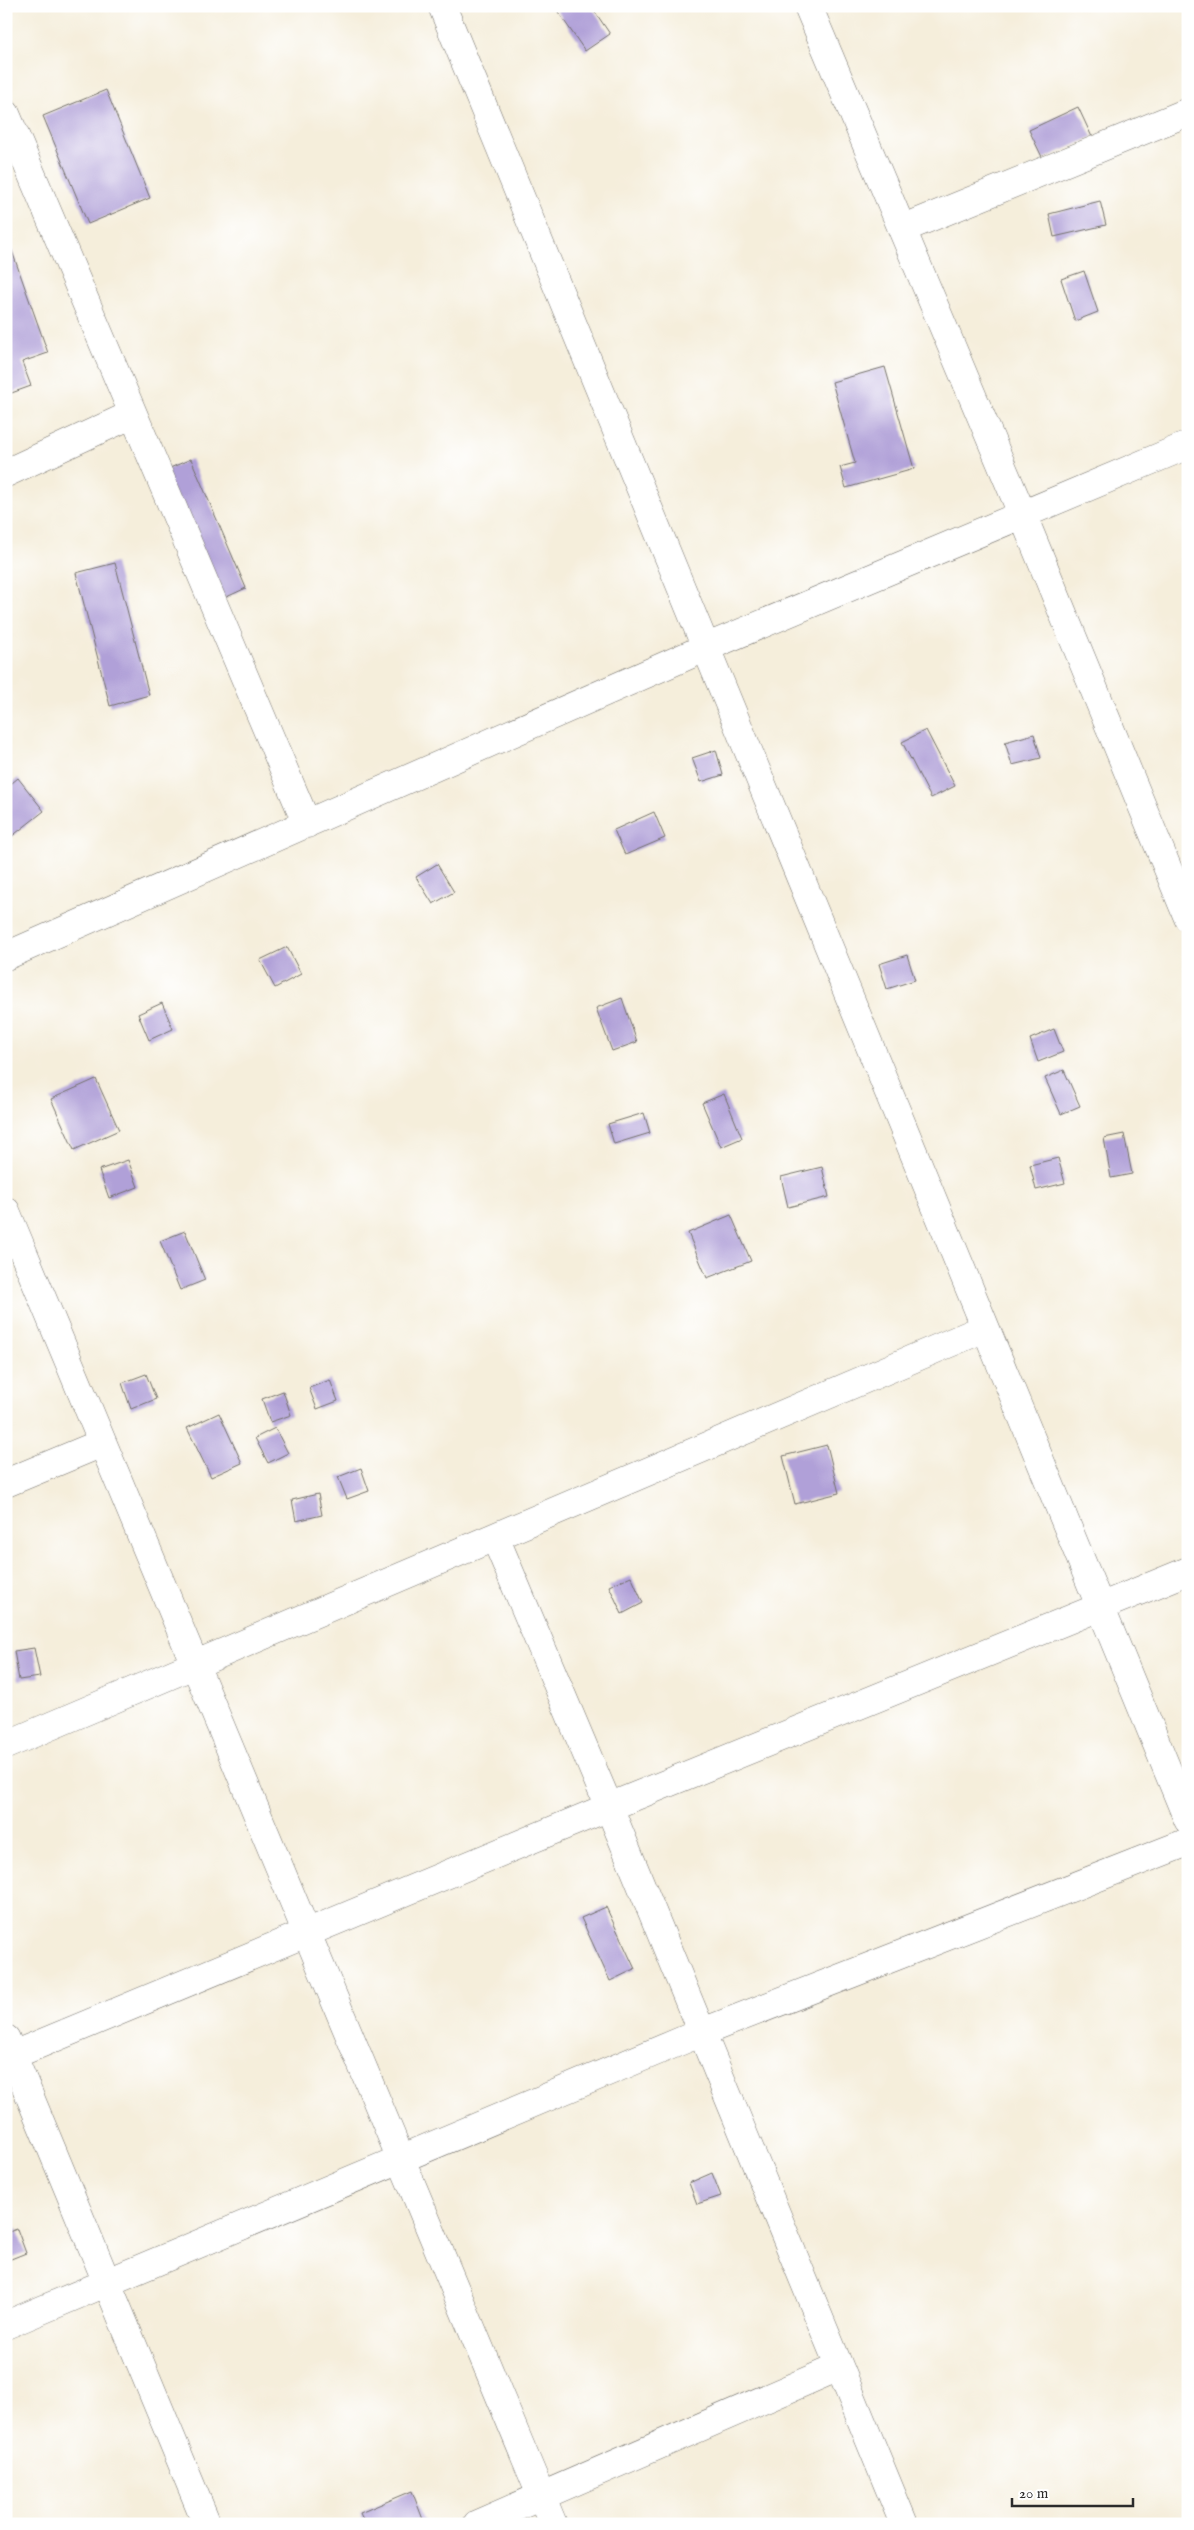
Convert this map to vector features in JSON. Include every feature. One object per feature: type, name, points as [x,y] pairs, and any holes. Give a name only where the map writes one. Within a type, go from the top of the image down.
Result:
[{"type":"street","points":[[442,6],[984,1328],[1188,1820]]},
{"type":"street","points":[[808,6],[1023,516],[1188,918]]},
{"type":"street","points":[[902,229],[1188,112]]},
{"type":"street","points":[[6,114],[307,824]]},
{"type":"street","points":[[6,473],[133,414]]},
{"type":"street","points":[[6,956],[705,648],[1023,516],[1188,445]]},
{"type":"street","points":[[6,1211],[553,2524]]},
{"type":"street","points":[[6,1745],[984,1328]]},
{"type":"street","points":[[6,1483],[102,1443]]},
{"type":"street","points":[[495,1538],[609,1807],[700,2033],[904,2524]]},
{"type":"street","points":[[207,2524],[108,2282],[8,2051],[307,1934],[609,1807],[1188,1571]]},
{"type":"street","points":[[6,2325],[401,2161],[700,2033],[1188,1842]]},
{"type":"street","points":[[477,2524],[839,2367]]},
{"type":"building","points":[[554,6],[591,6],[610,34],[585,51]]},
{"type":"building","points":[[106,90],[150,198],[88,224],[43,116]]},
{"type":"building","points":[[1078,107],[1092,137],[1043,159],[1029,130]]},
{"type":"building","points":[[1100,201],[1106,225],[1054,237],[1049,214]]},
{"type":"building","points":[[6,234],[48,353],[22,362],[31,386],[6,395]]},
{"type":"building","points":[[1084,271],[1098,312],[1075,321],[1061,279]]},
{"type":"building","points":[[885,367],[914,469],[846,488],[840,467],[855,463],[832,382]]},
{"type":"building","points":[[191,459],[246,588],[218,601],[163,471]]},
{"type":"building","points":[[115,563],[149,695],[110,706],[76,573]]},
{"type":"building","points":[[926,730],[955,786],[931,798],[902,742]]},
{"type":"building","points":[[1034,734],[1041,758],[1012,765],[1005,742]]},
{"type":"building","points":[[716,750],[723,775],[701,782],[692,758]]},
{"type":"building","points":[[18,778],[44,811],[6,841],[6,788]]},
{"type":"building","points":[[654,812],[665,838],[625,855],[614,830]]},
{"type":"building","points":[[437,864],[454,892],[433,904],[416,877]]},
{"type":"building","points":[[287,947],[301,974],[275,988],[260,960]]},
{"type":"building","points":[[907,955],[915,980],[887,989],[879,964]]},
{"type":"building","points":[[622,998],[637,1042],[612,1051],[596,1008]]},
{"type":"building","points":[[162,1003],[173,1029],[149,1040],[138,1014]]},
{"type":"building","points":[[1054,1029],[1063,1052],[1038,1062],[1030,1039]]},
{"type":"building","points":[[1064,1070],[1080,1106],[1061,1114],[1045,1078]]},
{"type":"building","points":[[96,1079],[119,1130],[74,1150],[51,1099]]},
{"type":"building","points":[[724,1094],[742,1138],[721,1147],[702,1103]]},
{"type":"building","points":[[644,1113],[650,1133],[614,1144],[608,1124]]},
{"type":"building","points":[[1124,1134],[1132,1174],[1111,1178],[1104,1138]]},
{"type":"building","points":[[1058,1158],[1065,1183],[1036,1190],[1030,1165]]},
{"type":"building","points":[[128,1160],[138,1187],[109,1198],[99,1170]]},
{"type":"building","points":[[822,1167],[829,1197],[788,1207],[781,1177]]},
{"type":"building","points":[[731,1215],[751,1261],[707,1278],[688,1233]]},
{"type":"building","points":[[185,1231],[205,1280],[180,1290],[160,1241]]},
{"type":"building","points":[[146,1374],[156,1399],[131,1409],[122,1383]]},
{"type":"building","points":[[330,1380],[338,1401],[317,1409],[309,1388]]},
{"type":"building","points":[[283,1391],[291,1415],[270,1422],[262,1399]]},
{"type":"building","points":[[219,1413],[242,1463],[211,1477],[187,1428]]},
{"type":"building","points":[[275,1428],[288,1453],[268,1463],[255,1438]]},
{"type":"building","points":[[827,1445],[839,1493],[795,1504],[783,1456]]},
{"type":"building","points":[[361,1468],[369,1491],[347,1499],[338,1477]]},
{"type":"building","points":[[318,1494],[322,1515],[296,1521],[292,1500]]},
{"type":"building","points":[[631,1576],[643,1603],[622,1614],[609,1586]]},
{"type":"building","points":[[34,1648],[40,1677],[19,1680],[14,1651]]},
{"type":"building","points":[[606,1907],[635,1969],[610,1981],[581,1918]]},
{"type":"building","points":[[712,2173],[721,2196],[697,2204],[689,2183]]},
{"type":"building","points":[[17,2229],[26,2253],[6,2261],[6,2233]]},
{"type":"building","points":[[412,2491],[424,2522],[419,2524],[365,2524],[360,2513]]}]
